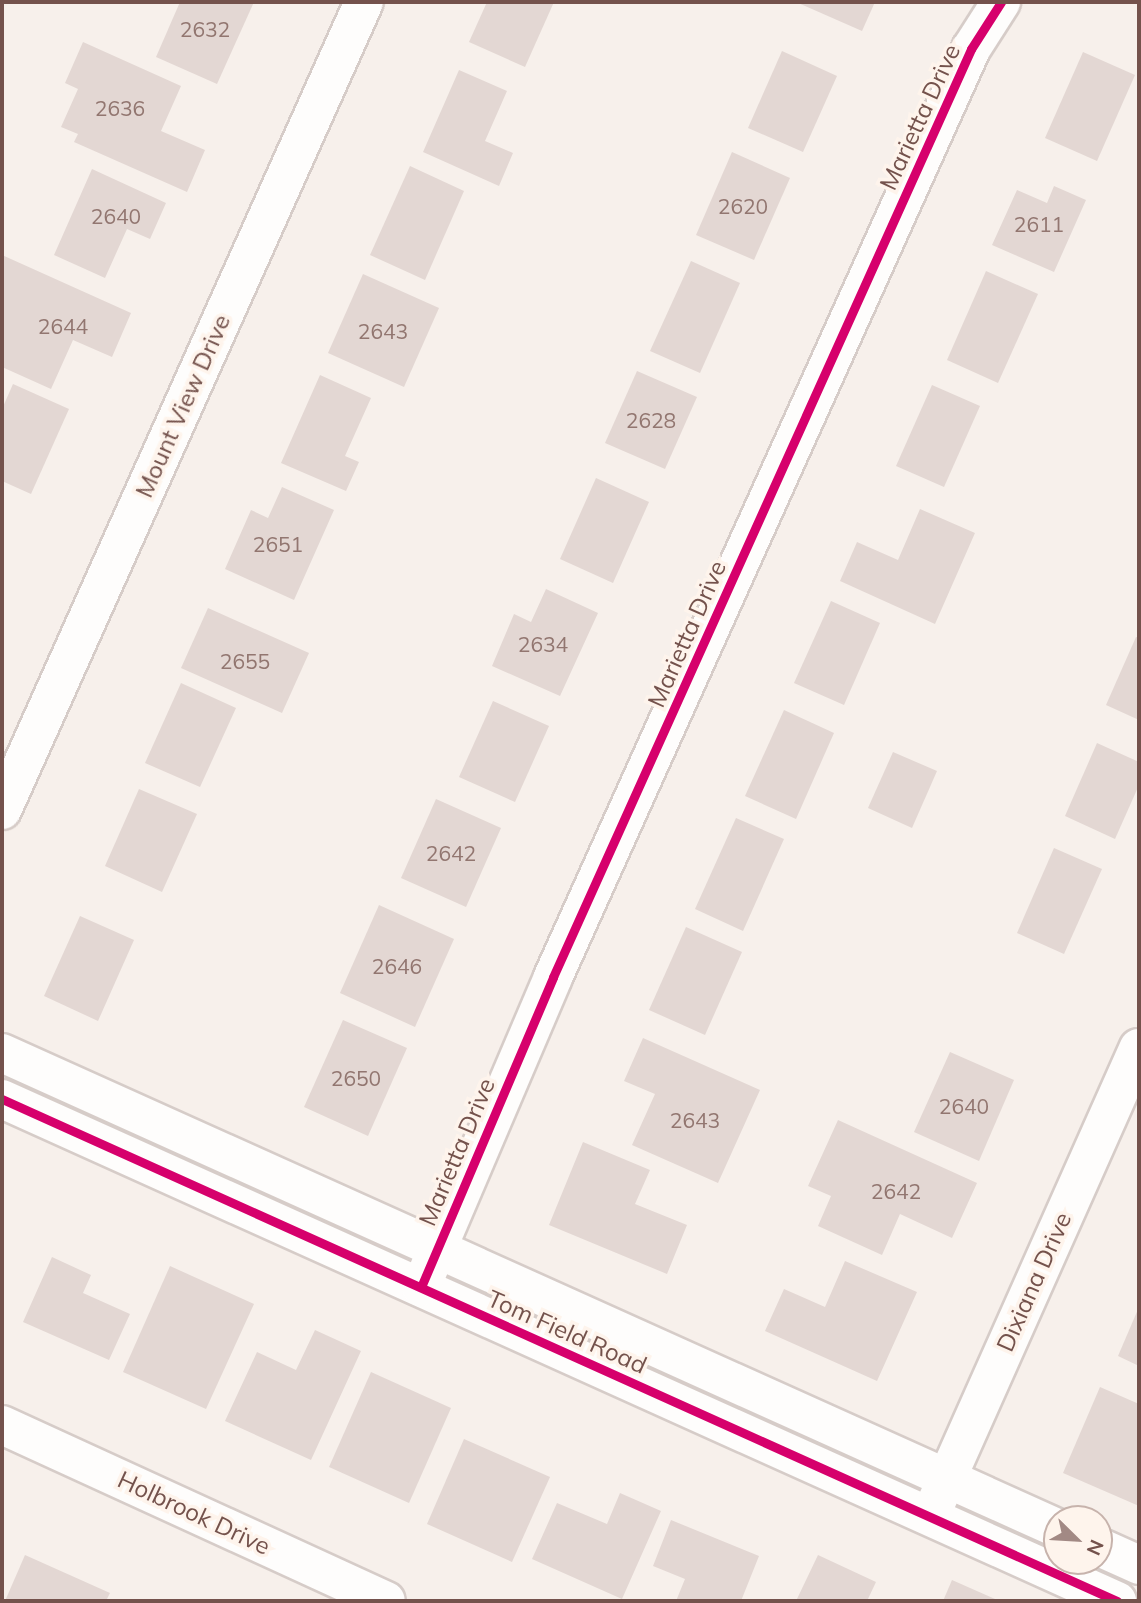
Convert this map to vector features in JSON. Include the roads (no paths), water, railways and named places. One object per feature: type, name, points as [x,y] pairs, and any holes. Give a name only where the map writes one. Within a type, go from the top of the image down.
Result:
[{"type":"street","name":"Mount View Drive","points":[[2,810],[364,2]]},
{"type":"street","name":"Marietta Drive","points":[[421,1287],[553,977],[971,49],[1000,2]]},
{"type":"street","name":"Dixiana Drive","points":[[930,1517],[1139,1048]]},
{"type":"street","name":"Tom Field Road","points":[[2,1053],[1043,1522]]},
{"type":"street","name":"Tom Field Road","points":[[2,1099],[1117,1601]]},
{"type":"street","name":"Holbrook Drive","points":[[2,1425],[386,1601]]},
{"type":"street","points":[[1113,1553],[1139,1565]]}]
